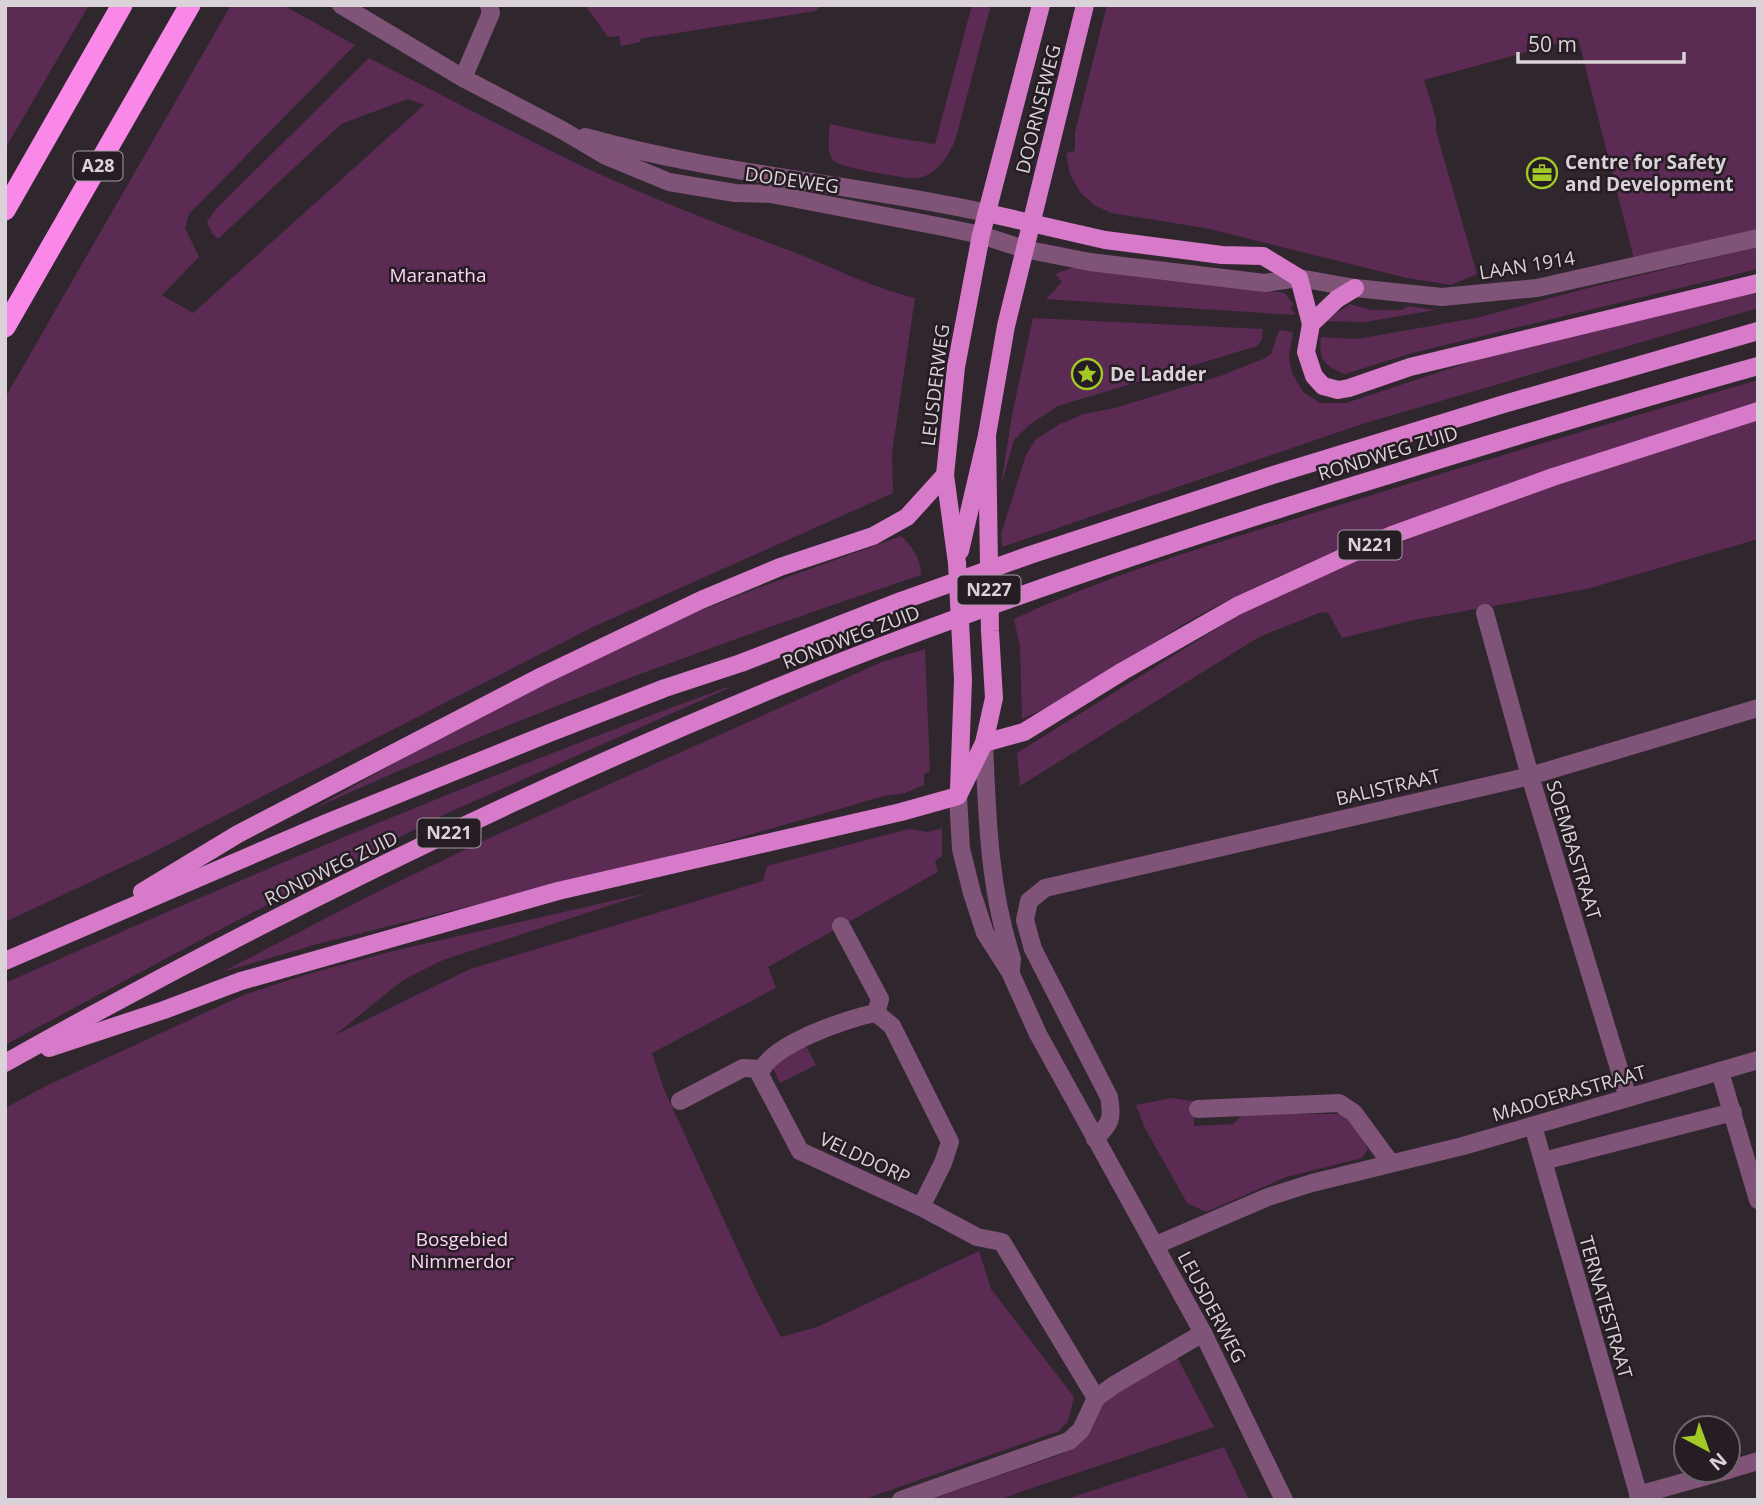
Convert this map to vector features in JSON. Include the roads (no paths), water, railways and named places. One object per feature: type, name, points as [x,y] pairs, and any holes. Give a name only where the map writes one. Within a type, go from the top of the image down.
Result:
[{"type":"highway","points":[[5,210],[122,5]]},
{"type":"highway","name":"A28","points":[[5,327],[190,5]]},
{"type":"main road","name":"DOORNSEWEG","points":[[987,214],[1041,5]]},
{"type":"main road","name":"DOORNSEWEG","points":[[1032,223],[1085,5]]},
{"type":"main road","name":"DODEWEG","points":[[987,214],[1032,223]]},
{"type":"main road","name":"LEUSDERWEG","points":[[958,796],[963,693],[957,563],[945,475],[956,367],[987,214]]},
{"type":"main road","name":"LEUSDERWEG","points":[[957,563],[987,435],[1006,326],[1032,223]]},
{"type":"main road","name":"LAAN 1914","points":[[1032,223],[1105,240],[1222,255],[1264,256],[1300,278]]},
{"type":"main road","points":[[1300,278],[1311,324],[1306,352],[1314,376],[1323,386],[1338,390],[1410,367],[1758,283]]},
{"type":"main road","points":[[1311,324],[1337,299],[1355,289]]},
{"type":"main road","name":"RONDWEG ZUID","points":[[5,961],[324,824],[547,734],[901,601],[1030,555],[1478,412],[1758,331]]},
{"type":"main road","name":"RONDWEG ZUID","points":[[7,1062],[296,908],[558,781],[803,677],[1035,590],[1151,550],[1482,445],[1758,366]]},
{"type":"main road","name":"N221","points":[[984,743],[1024,732],[1237,606],[1392,535],[1553,477],[1758,411]]},
{"type":"main road","name":"LEUSDERWEG","points":[[984,743],[994,698],[990,631],[987,435]]},
{"type":"main road","points":[[85,926],[238,834],[542,676],[701,600],[780,567],[873,536],[906,517],[945,475]]},
{"type":"main road","name":"LEUSDERWEG","points":[[963,693],[984,743]]},
{"type":"main road","points":[[958,796],[984,743]]},
{"type":"main road","name":"N221","points":[[7,1062],[164,1010],[241,981],[451,920],[558,891],[958,796]]},
{"type":"street","name":"DODEWEG","points":[[341,5],[463,78],[606,156],[642,172],[688,187],[771,194],[981,235],[1024,249]]},
{"type":"street","points":[[463,78],[491,13],[489,5]]},
{"type":"street","name":"DODEWEG","points":[[562,130],[677,160],[923,200],[987,214]]},
{"type":"street","name":"LAAN 1914","points":[[1024,249],[1090,262],[1265,283],[1300,278],[1355,289],[1442,297],[1537,288],[1758,238]]},
{"type":"street","name":"SOEMBASTRAAT","points":[[1485,613],[1530,776],[1628,1098]]},
{"type":"street","name":"BALISTRAAT","points":[[1095,1139],[1107,1127],[1112,1117],[1110,1097],[1034,949],[1025,920],[1029,901],[1045,888],[1530,776],[1758,708]]},
{"type":"street","name":"LEUSDERWEG","points":[[984,743],[987,814],[995,892],[994,930]]},
{"type":"street","name":"LEUSDERWEG","points":[[958,796],[961,849],[972,893],[1012,959],[1010,972],[1038,1034],[1203,1333],[1284,1500]]},
{"type":"street","name":"VELDDORP","points":[[841,926],[880,999],[876,1013],[891,1026],[950,1142],[943,1163],[921,1207]]},
{"type":"street","points":[[680,1101],[743,1068],[761,1069],[765,1061],[781,1050],[858,1016],[876,1013]]},
{"type":"street","name":"MADOERASTRAAT","points":[[1156,1245],[1268,1197],[1390,1162],[1463,1146],[1758,1060]]},
{"type":"street","name":"VELDDORP","points":[[761,1069],[760,1075],[800,1151],[921,1207],[977,1237],[1002,1242],[1096,1398]]},
{"type":"street","points":[[1720,1072],[1758,1200]]},
{"type":"street","points":[[1198,1109],[1339,1103],[1354,1113],[1390,1162]]},
{"type":"street","points":[[1543,1161],[1732,1112]]},
{"type":"street","name":"TERNATESTRAAT","points":[[1533,1126],[1639,1498]]},
{"type":"street","points":[[901,1500],[1063,1444],[1081,1430],[1096,1398],[1203,1333]]},
{"type":"street","points":[[1639,1498],[1684,1484]]},
{"type":"place","name":"Centre for Safety and Development","points":[[1542,173]]},
{"type":"place","name":"De Ladder","points":[[1087,374]]},
{"type":"park label","name":"Maranatha","points":[[438,275]]},
{"type":"park label","name":"Bosgebied Nimmerdor","points":[[462,1250]]}]
